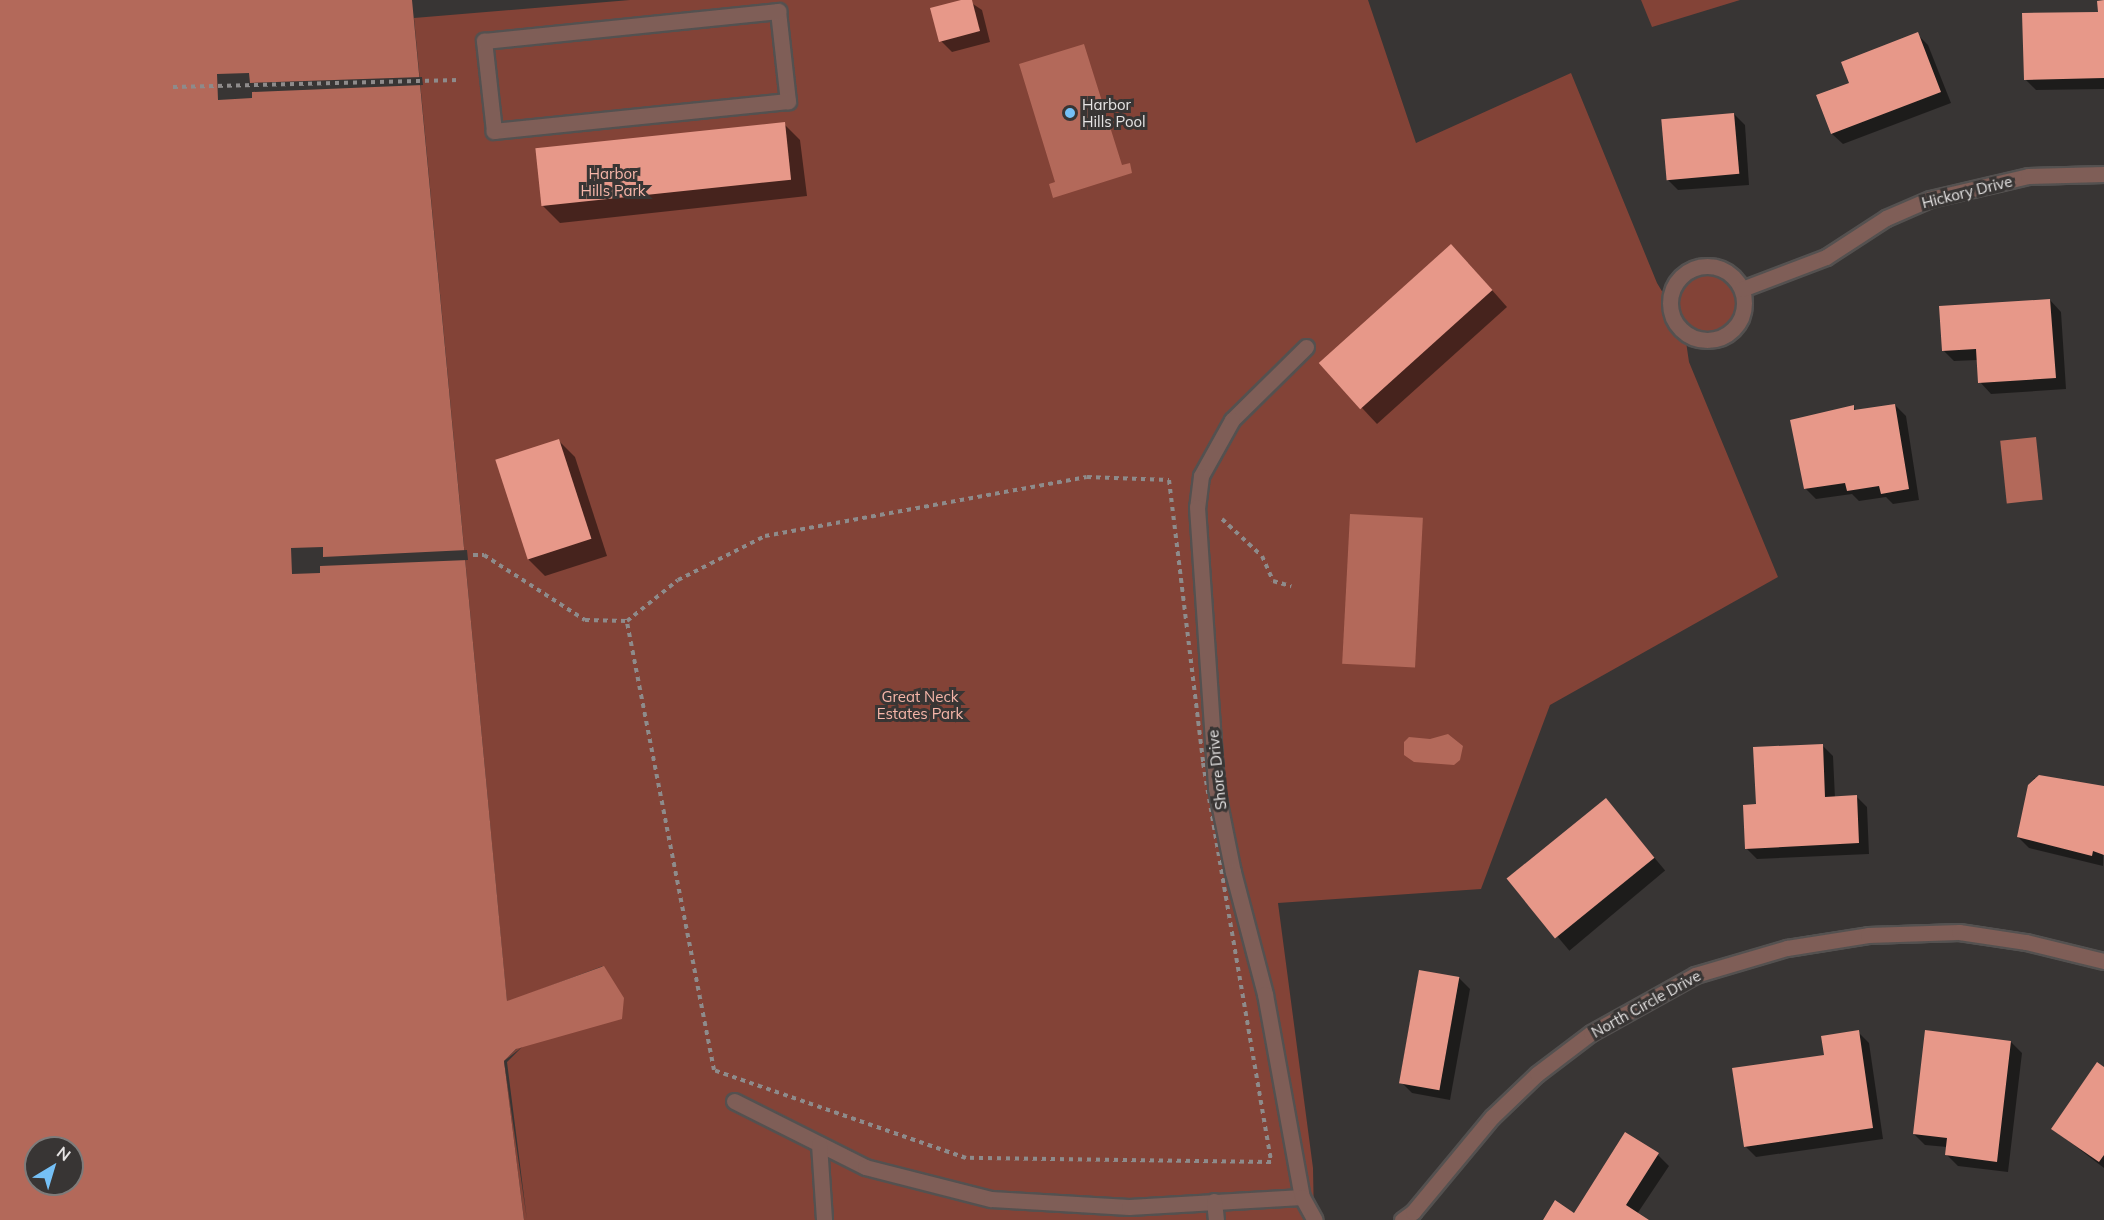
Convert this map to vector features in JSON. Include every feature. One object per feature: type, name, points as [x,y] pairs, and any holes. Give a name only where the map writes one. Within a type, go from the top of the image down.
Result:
[{"type":"street","points":[[778,5],[788,101],[494,131],[484,41],[778,5]]},
{"type":"street","name":"Hickory Drive","points":[[1742,289],[1826,257],[1886,218],[1930,199],[2028,176],[2104,174]]},
{"type":"street","points":[[1708,266],[1726,270],[1742,289],[1744,313],[1739,324],[1720,339],[1696,339],[1676,324],[1671,313],[1673,288],[1689,270],[1708,266]]},
{"type":"street","name":"Shore Drive","points":[[1306,346],[1232,420],[1202,476],[1197,507],[1216,788],[1233,872],[1265,994],[1302,1197],[1315,1220]]},
{"type":"street","name":"North Circle Drive","points":[[1402,1220],[1413,1212],[1492,1116],[1537,1074],[1591,1033],[1695,975],[1787,948],[1869,935],[1959,932],[2026,942],[2104,961]]},
{"type":"street","points":[[734,1101],[865,1167],[991,1199],[1129,1207],[1302,1197]]},
{"type":"street","points":[[819,1144],[824,1220]]},
{"type":"street","points":[[1215,1201],[1216,1220]]},
{"type":"path","points":[[173,87],[459,80]]},
{"type":"path","points":[[472,555],[484,555],[585,620],[627,621],[678,579],[765,536],[1087,477],[1169,480],[1197,507],[1230,522],[1262,556],[1273,581],[1291,586]]},
{"type":"path","points":[[627,621],[714,1070],[966,1158],[1271,1162],[1203,763],[1169,480]]},
{"type":"green space","name":"Great Neck Estates Park","points":[[630,0],[1368,0],[1416,143],[1571,73],[1657,283],[1684,328],[1689,362],[1778,577],[1550,705],[1481,889],[1278,903],[1313,1168],[1314,1220],[524,1220],[504,1061],[603,966],[507,1002],[414,18]]},
{"type":"green space","points":[[1641,0],[1740,0],[1652,27]]},
{"type":"green space","points":[[1707,271],[1719,273],[1729,280],[1736,290],[1738,302],[1736,314],[1729,324],[1719,331],[1707,333],[1695,331],[1685,324],[1678,314],[1676,302],[1678,290],[1685,280],[1695,273]]},
{"type":"shaded area","points":[[0,0],[412,0],[507,1001],[604,966],[624,998],[622,1019],[516,1049],[504,1061],[524,1220],[0,1220]]},
{"type":"shaded area","points":[[1084,44],[1122,165],[1130,163],[1132,173],[1053,198],[1049,184],[1055,182],[1019,64]]},
{"type":"shaded area","points":[[2036,437],[2043,500],[2007,503],[2000,441]]},
{"type":"shaded area","points":[[1350,514],[1423,518],[1415,668],[1342,664]]},
{"type":"shaded area","points":[[1448,734],[1463,746],[1460,760],[1454,765],[1414,762],[1404,755],[1404,742],[1409,737],[1430,739]]},
{"type":"pier","points":[[249,73],[250,83],[422,77],[423,85],[252,92],[252,98],[218,100],[217,74]]},
{"type":"pier","points":[[323,547],[323,557],[467,550],[468,560],[320,566],[320,573],[292,574],[291,548]]},
{"type":"pier","points":[[522,1047],[507,1062],[527,1220],[504,1061]]},
{"type":"building","points":[[961,0],[972,0],[980,31],[939,42],[930,8]]},
{"type":"building","points":[[2104,0],[2104,78],[2024,80],[2022,13],[2098,12],[2097,1]]},
{"type":"building","points":[[1918,32],[1941,92],[1831,134],[1816,95],[1849,83],[1841,62]]},
{"type":"building","points":[[1734,113],[1739,174],[1667,180],[1661,119]]},
{"type":"building","points":[[785,122],[791,180],[541,206],[535,148]]},
{"type":"building","points":[[1451,244],[1492,290],[1360,409],[1319,363]]},
{"type":"building","points":[[2050,299],[2056,378],[1978,383],[1976,349],[1942,351],[1939,306]]},
{"type":"building","points":[[1895,404],[1909,489],[1881,494],[1879,486],[1847,491],[1845,483],[1804,489],[1790,420],[1854,405],[1854,410]]},
{"type":"building","points":[[559,439],[591,539],[528,560],[495,460]]},
{"type":"building","points":[[1823,744],[1825,797],[1857,795],[1859,843],[1745,849],[1743,805],[1756,804],[1753,747]]},
{"type":"building","points":[[2039,775],[2104,786],[2104,855],[2093,851],[2092,856],[2017,837],[2028,785]]},
{"type":"building","points":[[1606,798],[1654,858],[1555,938],[1507,879]]},
{"type":"building","points":[[1419,970],[1459,977],[1439,1090],[1399,1083]]},
{"type":"building","points":[[1859,1030],[1873,1128],[1744,1147],[1732,1068],[1824,1055],[1821,1036]]},
{"type":"building","points":[[1925,1030],[2011,1041],[1997,1162],[1945,1155],[1947,1138],[1913,1134]]},
{"type":"building","points":[[2097,1062],[2104,1067],[2104,1155],[2099,1162],[2051,1129]]},
{"type":"building","points":[[1625,1132],[1659,1153],[1626,1205],[1649,1220],[1543,1220],[1555,1200],[1574,1213]]},
{"type":"place","name":"Harbor Hills Pool","points":[[1070,113]]},
{"type":"park label","name":"Harbor Hills Park","points":[[613,182]]}]
